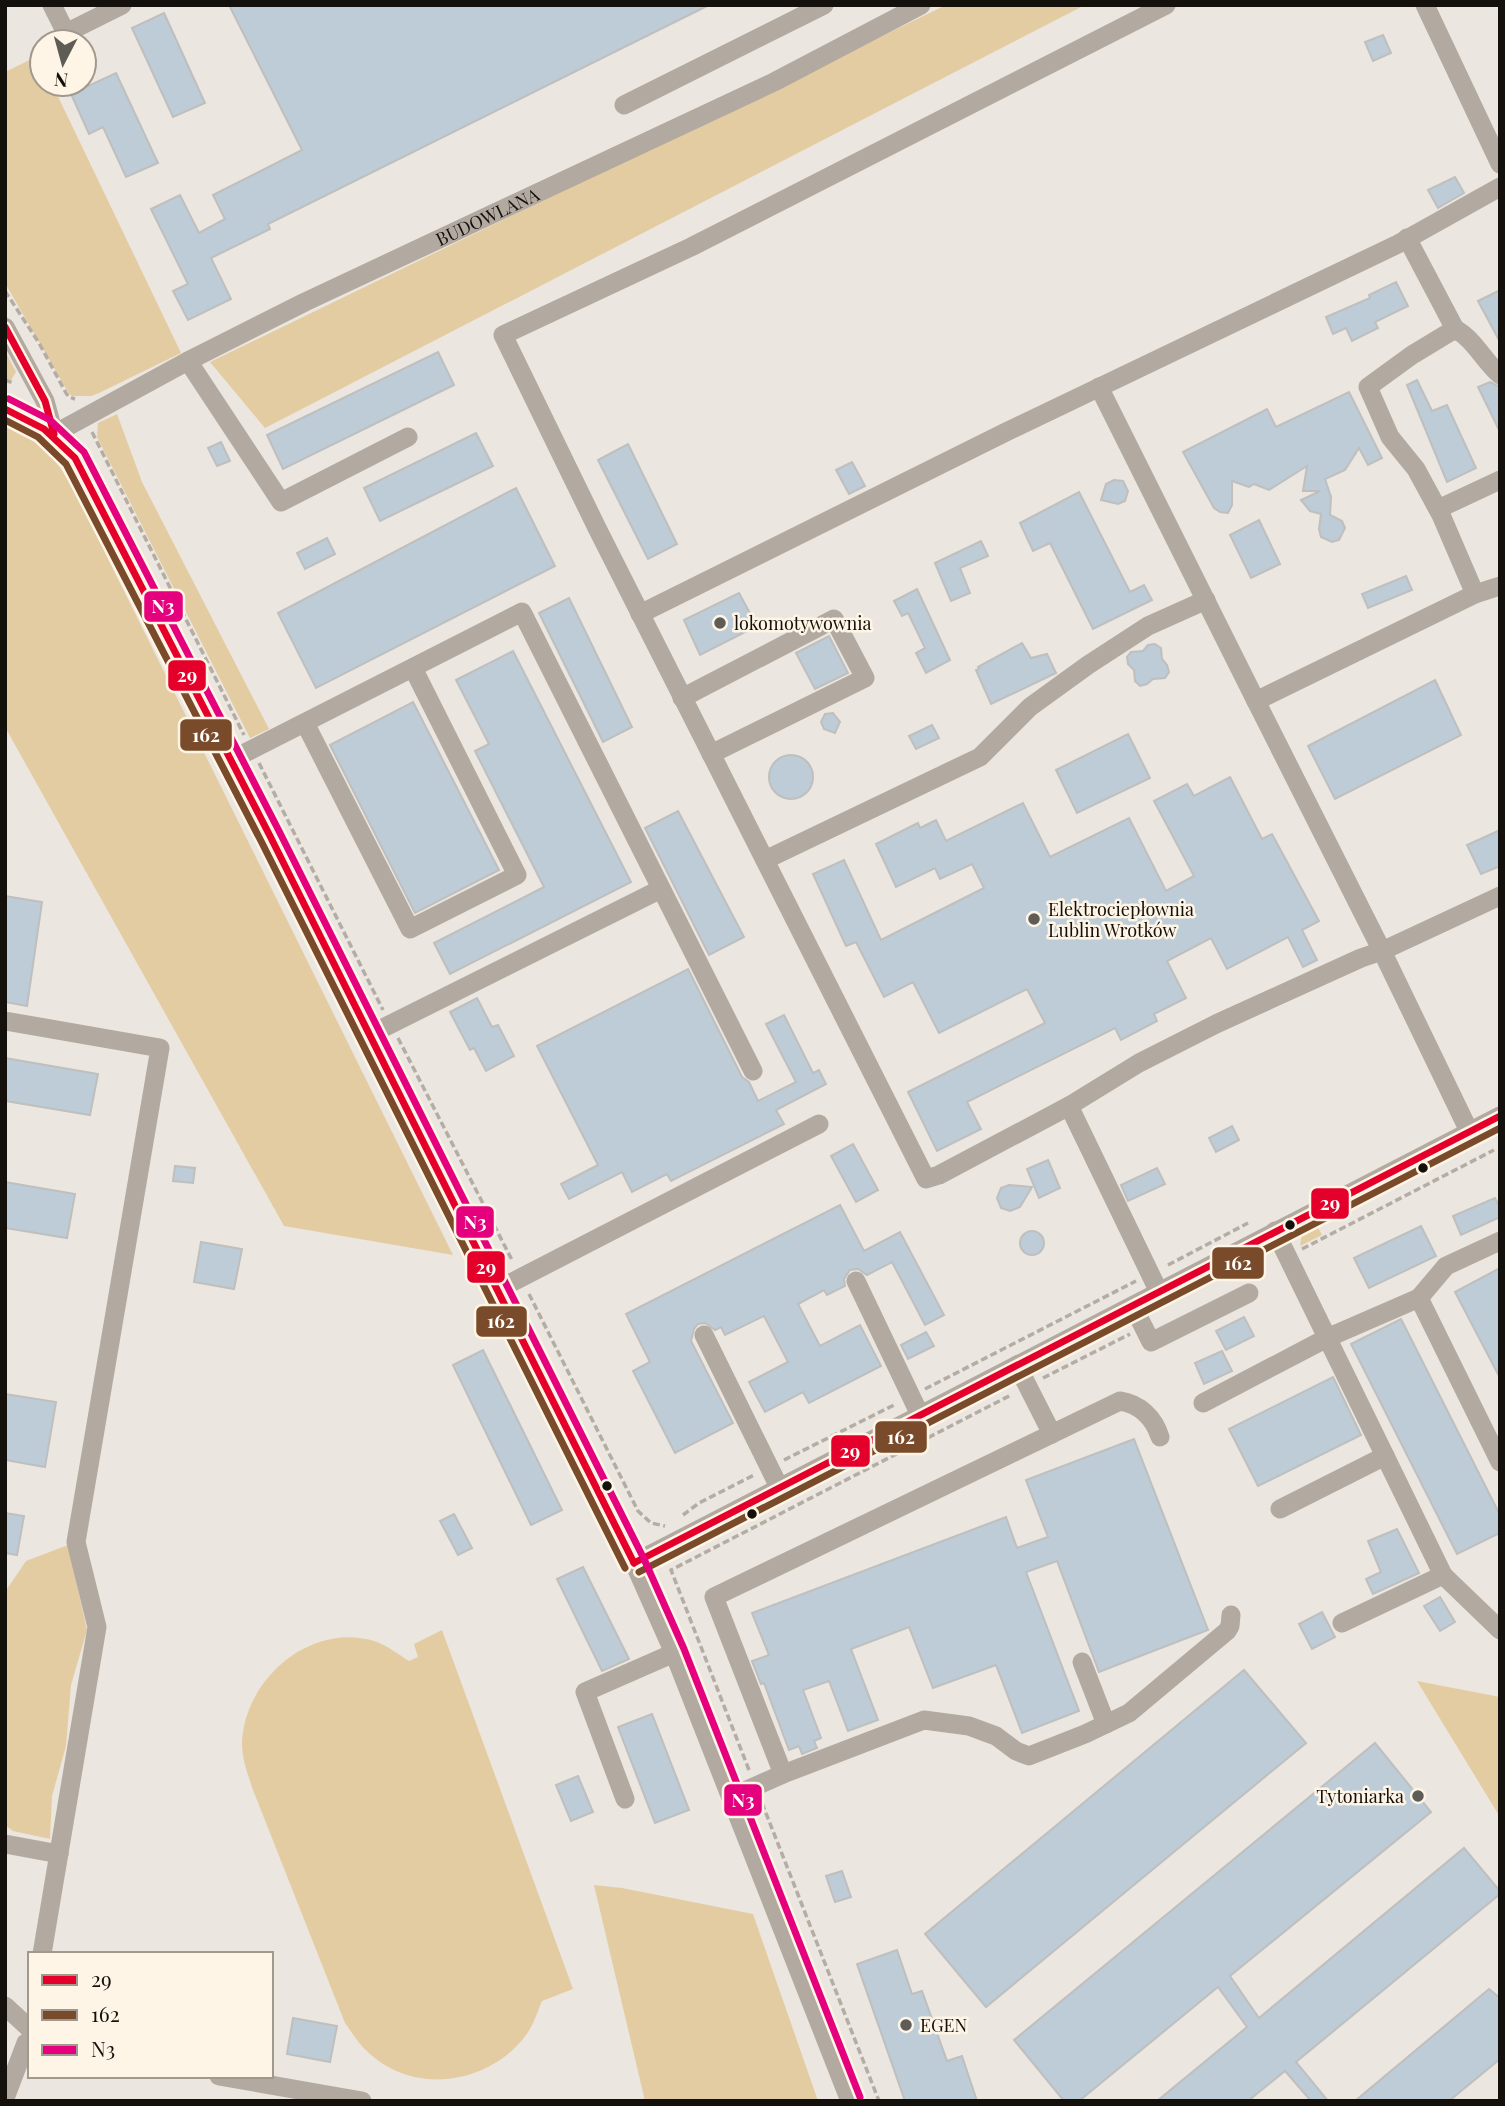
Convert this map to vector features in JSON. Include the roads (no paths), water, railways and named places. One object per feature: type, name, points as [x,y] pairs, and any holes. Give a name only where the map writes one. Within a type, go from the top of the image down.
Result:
[{"type":"street","points":[[52,5],[66,33],[122,5]]},
{"type":"street","points":[[624,105],[824,5]]},
{"type":"street","name":"BUDOWLANA","points":[[54,434],[188,361],[305,302],[774,82],[922,5]]},
{"type":"street","points":[[1166,5],[691,247],[503,335],[682,698],[926,1180],[1069,1105],[1139,1063],[1216,1024],[1500,896]]},
{"type":"street","points":[[1425,5],[1500,164]]},
{"type":"street","points":[[640,614],[1099,387],[1407,239],[1500,187]]},
{"type":"street","points":[[1407,239],[1455,329],[1468,336],[1489,365],[1500,375]]},
{"type":"street","points":[[5,327],[45,401],[54,434]]},
{"type":"street","points":[[1455,329],[1412,355],[1368,387],[1390,437],[1416,469],[1438,509],[1475,594]]},
{"type":"street","points":[[188,361],[281,502],[408,437]]},
{"type":"street","points":[[1099,387],[1382,951],[1469,1131]]},
{"type":"street","points":[[5,409],[24,416],[54,434],[75,458],[634,1563],[674,1653],[850,2101]]},
{"type":"street","points":[[1438,509],[1500,480]]},
{"type":"street","points":[[1256,701],[1475,594],[1500,586]]},
{"type":"street","points":[[765,860],[980,757],[1030,707],[1088,665],[1147,626],[1206,600]]},
{"type":"street","points":[[230,760],[522,612],[753,1072]]},
{"type":"street","points":[[682,698],[834,619],[866,678],[711,754]]},
{"type":"street","points":[[305,723],[410,929],[517,875],[413,668]]},
{"type":"street","points":[[369,1035],[661,889]]},
{"type":"street","points":[[5,1021],[160,1048],[76,1542],[97,1627],[41,1952]]},
{"type":"street","points":[[1069,1105],[1159,1292]]},
{"type":"street","points":[[634,1563],[1500,1116]]},
{"type":"street","points":[[497,1290],[819,1124]]},
{"type":"street","points":[[1275,1231],[1443,1575],[1500,1630]]},
{"type":"street","points":[[1203,1403],[1327,1338],[1419,1298],[1446,1266],[1500,1241]]},
{"type":"street","points":[[856,1280],[920,1415]]},
{"type":"street","points":[[1133,1306],[1151,1342],[1249,1293]]},
{"type":"street","points":[[1419,1298],[1500,1462]]},
{"type":"street","points":[[704,1335],[779,1487]]},
{"type":"street","points":[[1017,1365],[1052,1434]]},
{"type":"street","points":[[783,1774],[715,1597],[1120,1401],[1137,1406],[1147,1414],[1160,1437]]},
{"type":"street","points":[[1280,1509],[1385,1456]]},
{"type":"street","points":[[1342,1623],[1443,1575]]},
{"type":"street","points":[[731,1797],[924,1720],[970,1726],[996,1736],[1016,1751],[1029,1756],[1129,1713],[1227,1631],[1231,1615]]},
{"type":"street","points":[[625,1799],[585,1692],[674,1653]]},
{"type":"street","points":[[1082,1662],[1106,1724]]},
{"type":"street","points":[[5,1844],[59,1854]]},
{"type":"street","points":[[5,2006],[28,2033]]},
{"type":"street","points":[[5,2098],[28,2037]]},
{"type":"street","points":[[230,2078],[362,2101]]},
{"type":"place","name":"lokomotywownia","points":[[720,623]]},
{"type":"place","name":"Elektrociepłownia Lublin Wrotków","points":[[1034,919]]},
{"type":"place","name":"Tytoniarka","points":[[1418,1796]]},
{"type":"place","name":"EGEN","points":[[906,2025]]}]
